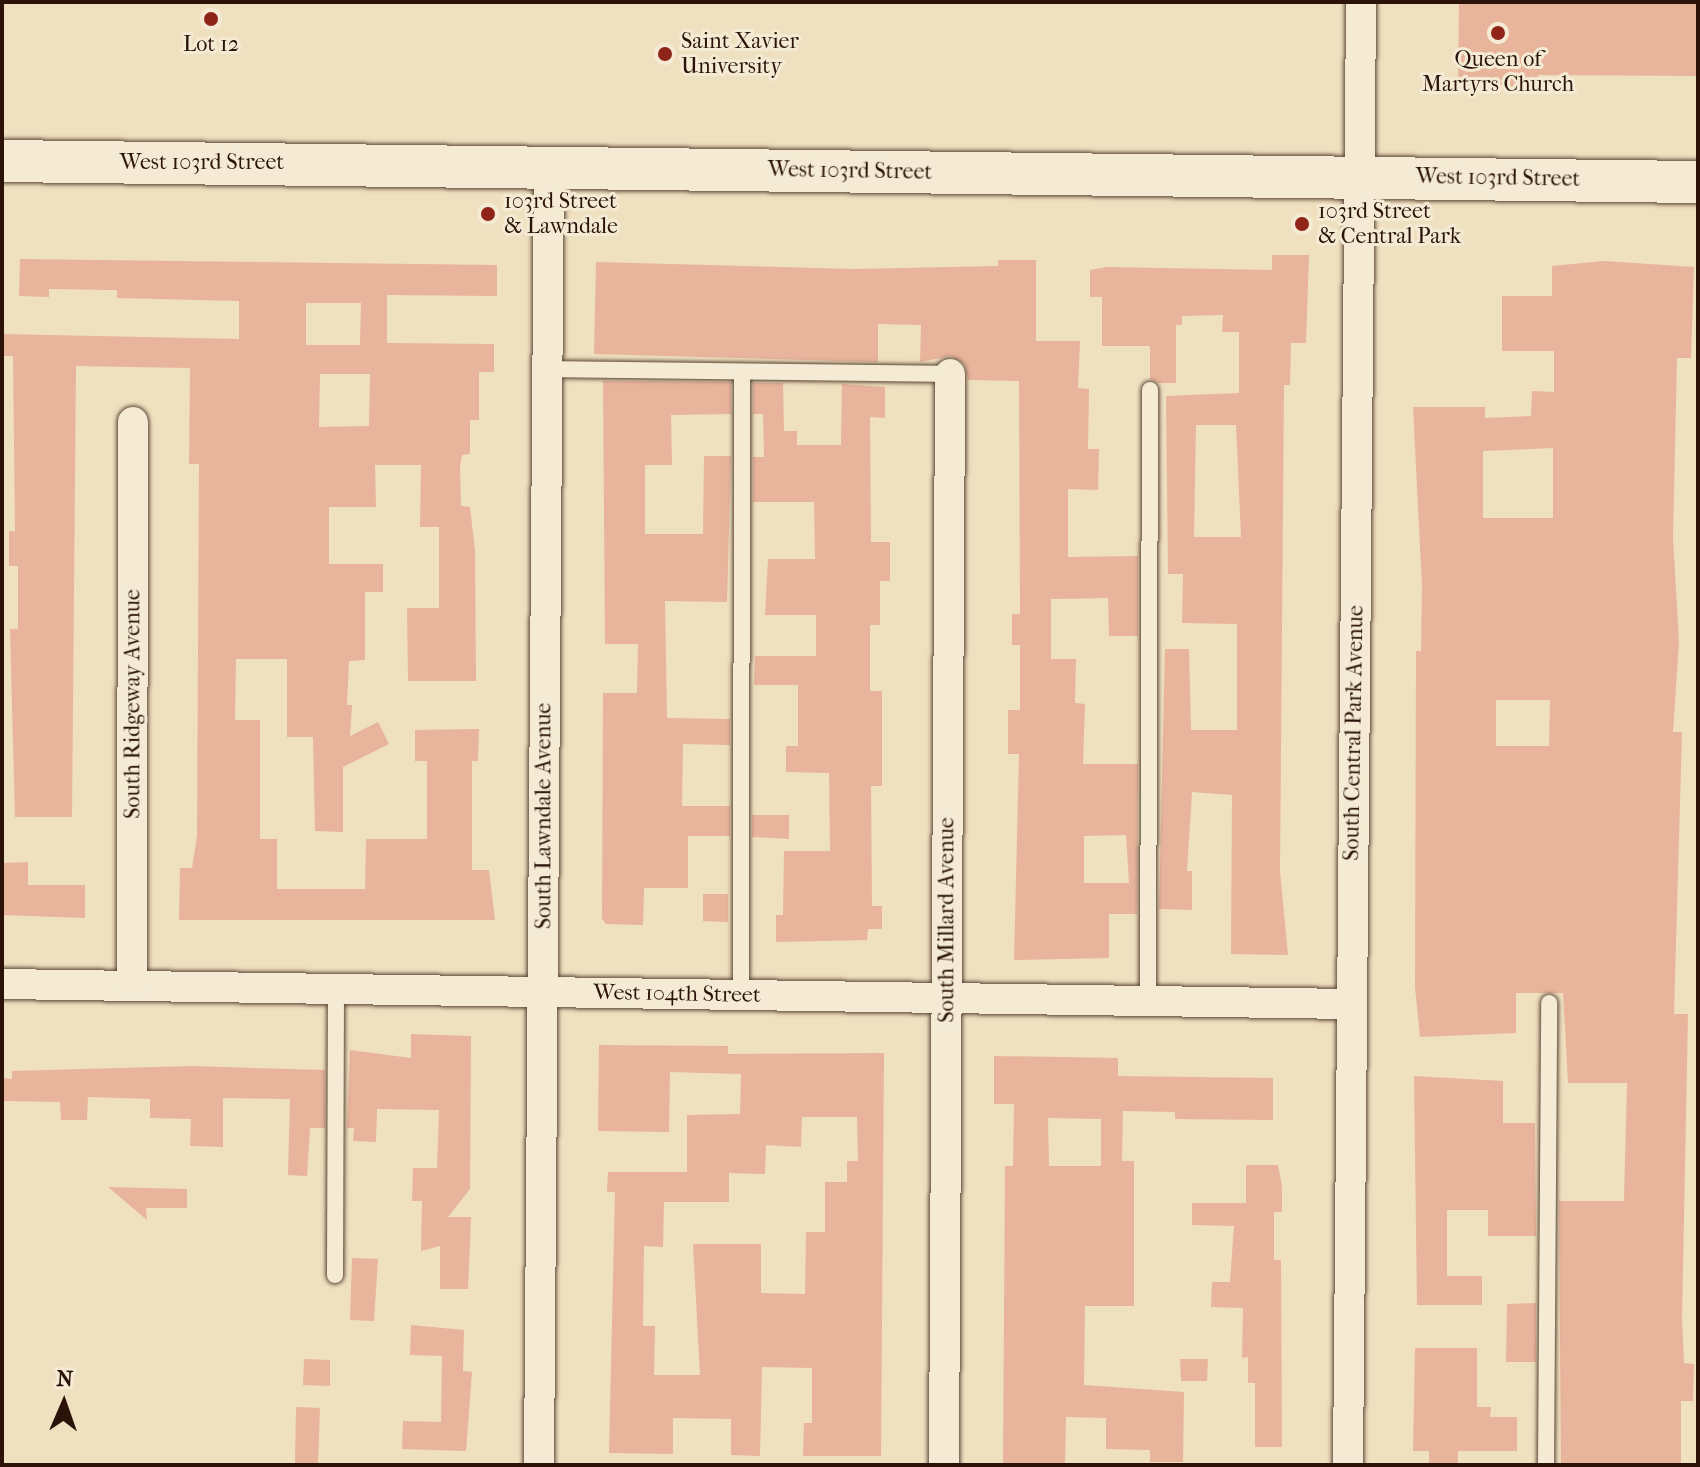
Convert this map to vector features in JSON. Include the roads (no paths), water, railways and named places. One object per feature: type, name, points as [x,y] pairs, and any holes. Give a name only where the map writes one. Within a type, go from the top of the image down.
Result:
[{"type":"main road","name":"West 103rd Street","points":[[2,161],[1359,175],[1698,182]]},
{"type":"street","name":"South Central Park Avenue","points":[[1348,1465],[1361,2]]},
{"type":"street","name":"South Lawndale Avenue","points":[[539,1465],[549,166]]},
{"type":"street","name":"South Millard Avenue","points":[[944,1465],[950,374]]},
{"type":"street","name":"South Ridgeway Avenue","points":[[132,985],[133,422]]},
{"type":"street","name":"West 104th Street","points":[[2,984],[1351,1004]]},
{"type":"lane","points":[[548,369],[950,374]]},
{"type":"lane","points":[[741,995],[742,372]]},
{"type":"lane","points":[[1148,1001],[1150,390]]},
{"type":"lane","points":[[335,1275],[336,988]]},
{"type":"lane","points":[[1546,1465],[1549,1003]]},
{"type":"place","name":"Lot 12","points":[[211,19]]},
{"type":"place","name":"Queen of Martyrs Church","points":[[1498,33]]},
{"type":"place","name":"Saint Xavier University","points":[[665,54]]},
{"type":"place","name":"103rd Street & Lawndale","points":[[488,214]]},
{"type":"place","name":"103rd Street & Central Park","points":[[1302,224]]}]
